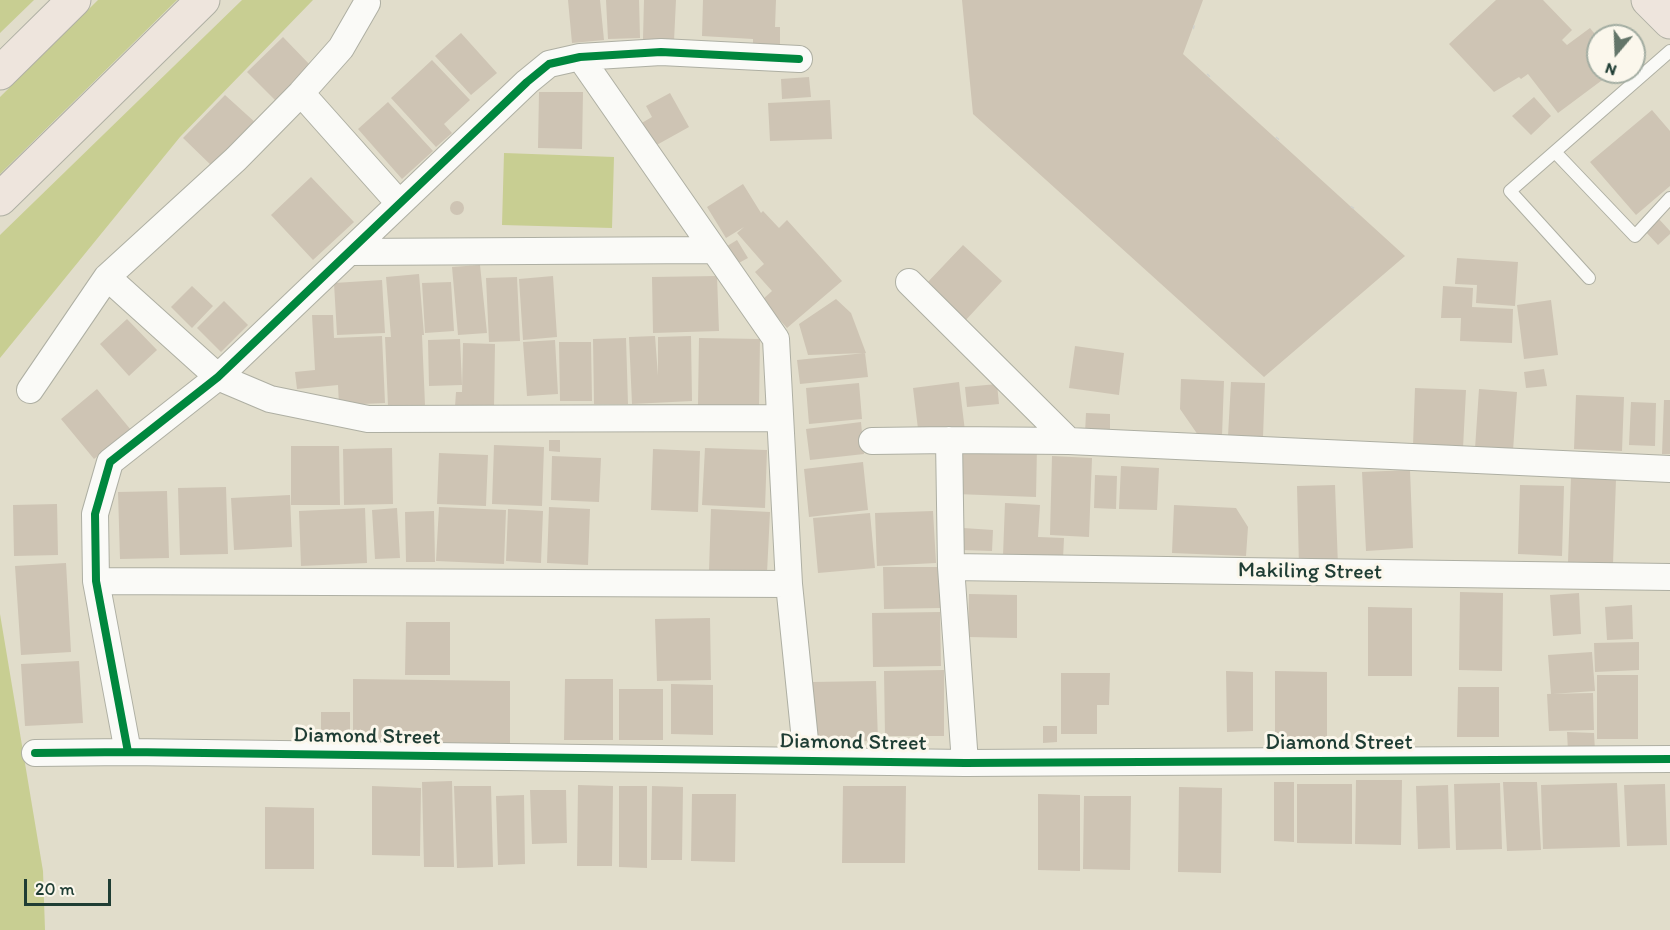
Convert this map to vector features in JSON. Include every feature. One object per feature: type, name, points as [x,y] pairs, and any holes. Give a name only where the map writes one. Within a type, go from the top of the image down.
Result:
[{"type":"highway","points":[[0,72],[74,0]]},
{"type":"highway","points":[[0,199],[203,0]]},
{"type":"highway","points":[[1648,0],[1670,22]]},
{"type":"street","points":[[30,390],[107,277],[236,159],[301,93],[341,48],[367,3]]},
{"type":"street","points":[[128,752],[96,581],[95,513],[110,462],[218,377],[399,203],[549,64],[580,57],[661,52],[799,59]]},
{"type":"street","points":[[580,57],[776,339],[789,584],[807,760]]},
{"type":"street","points":[[301,93],[399,203]]},
{"type":"street","points":[[350,252],[712,250]]},
{"type":"street","points":[[107,277],[218,377],[270,399],[368,419],[779,418]]},
{"type":"street","points":[[909,282],[1069,441]]},
{"type":"street","points":[[949,440],[951,567],[965,763]]},
{"type":"street","points":[[872,441],[1069,441],[1670,470]]},
{"type":"street","name":"Makiling Street","points":[[951,567],[1670,577]]},
{"type":"street","points":[[96,581],[789,584]]},
{"type":"street","name":"Diamond Street","points":[[35,753],[128,752],[965,763],[1670,759]]},
{"type":"lane","points":[[1588,278],[1510,191],[1670,51]]},
{"type":"lane","points":[[1555,152],[1635,236],[1670,198]]},
{"type":"green space","points":[[0,0],[34,0],[0,33]]},
{"type":"green space","points":[[98,0],[177,0],[0,174],[0,97]]},
{"type":"green space","points":[[242,0],[313,0],[180,137],[0,358],[0,235]]},
{"type":"green space","points":[[504,153],[614,157],[612,228],[502,225]]},
{"type":"green space","points":[[0,614],[43,871],[45,930],[0,930]]},
{"type":"building","points":[[568,0],[600,0],[604,40],[572,43]]},
{"type":"building","points":[[606,0],[639,0],[640,38],[608,39]]},
{"type":"building","points":[[644,0],[676,0],[674,41],[643,39]]},
{"type":"building","points":[[703,0],[776,0],[775,27],[780,27],[780,46],[753,44],[753,39],[702,36]]},
{"type":"building","points":[[962,0],[1203,0],[1183,54],[1405,256],[1264,377],[973,114]]},
{"type":"building","points":[[1496,0],[1543,0],[1572,30],[1562,40],[1567,45],[1586,31],[1586,84],[1597,84],[1558,113],[1528,74],[1494,92],[1449,44]]},
{"type":"building","points":[[461,33],[497,73],[471,95],[435,56]]},
{"type":"building","points":[[283,37],[311,66],[276,101],[247,72]]},
{"type":"building","points":[[432,60],[470,100],[444,124],[452,133],[436,147],[391,98]]},
{"type":"building","points":[[809,77],[811,97],[782,99],[781,79]]},
{"type":"building","points":[[539,92],[583,92],[582,149],[538,148]]},
{"type":"building","points":[[670,93],[689,127],[653,147],[640,124],[652,117],[646,106]]},
{"type":"building","points":[[225,95],[257,124],[214,168],[183,138]]},
{"type":"building","points":[[1534,97],[1551,116],[1531,135],[1512,116]]},
{"type":"building","points":[[830,100],[832,139],[770,141],[768,103]]},
{"type":"building","points":[[388,102],[433,151],[402,179],[358,129]]},
{"type":"building","points":[[1652,110],[1670,131],[1670,186],[1636,215],[1590,162]]},
{"type":"building","points":[[311,177],[354,222],[313,260],[271,215]]},
{"type":"building","points":[[743,184],[761,213],[763,211],[779,228],[787,220],[842,281],[787,328],[762,300],[772,291],[755,272],[764,264],[737,233],[744,227],[726,238],[707,207]]},
{"type":"building","points":[[457,201],[462,203],[464,208],[462,213],[457,215],[452,213],[450,208],[452,203]]},
{"type":"building","points":[[1658,218],[1670,234],[1658,245],[1644,230]]},
{"type":"building","points":[[737,240],[748,258],[735,265],[724,248]]},
{"type":"building","points":[[963,245],[1002,281],[964,322],[925,285]]},
{"type":"building","points":[[1457,258],[1518,262],[1515,306],[1476,303],[1477,285],[1455,284]]},
{"type":"building","points":[[480,265],[487,333],[458,335],[452,267]]},
{"type":"building","points":[[419,274],[424,335],[422,335],[425,405],[388,406],[385,337],[391,337],[386,277]]},
{"type":"building","points":[[553,276],[557,337],[523,340],[519,279]]},
{"type":"building","points":[[717,276],[719,331],[653,333],[652,277]]},
{"type":"building","points":[[517,277],[520,341],[489,342],[486,278]]},
{"type":"building","points":[[382,280],[385,333],[337,335],[334,283]]},
{"type":"building","points":[[451,282],[454,331],[425,333],[422,283]]},
{"type":"building","points":[[192,286],[213,306],[192,328],[171,307]]},
{"type":"building","points":[[1443,286],[1473,288],[1472,307],[1513,309],[1512,343],[1460,341],[1461,318],[1441,318]]},
{"type":"building","points":[[836,299],[851,313],[866,353],[808,355],[799,324]]},
{"type":"building","points":[[1551,300],[1558,355],[1524,359],[1517,305]]},
{"type":"building","points":[[224,301],[248,325],[221,352],[197,328]]},
{"type":"building","points":[[312,315],[333,315],[334,338],[382,336],[385,403],[339,405],[338,385],[297,389],[295,372],[315,370]]},
{"type":"building","points":[[127,319],[157,350],[129,376],[100,344]]},
{"type":"building","points":[[655,336],[658,376],[658,337],[691,336],[692,401],[632,404],[629,337]]},
{"type":"building","points":[[626,338],[628,404],[594,404],[593,339]]},
{"type":"building","points":[[699,338],[760,339],[759,406],[698,405]]},
{"type":"building","points":[[460,339],[462,385],[429,386],[428,340]]},
{"type":"building","points":[[555,340],[558,394],[527,396],[523,342]]},
{"type":"building","points":[[559,342],[591,342],[592,401],[560,401]]},
{"type":"building","points":[[463,343],[495,344],[494,408],[455,407],[456,392],[462,392]]},
{"type":"building","points":[[1075,346],[1124,353],[1119,395],[1069,388]]},
{"type":"building","points":[[865,353],[868,377],[800,384],[797,360]]},
{"type":"building","points":[[1544,369],[1547,386],[1526,388],[1524,372]]},
{"type":"building","points":[[1181,379],[1224,381],[1222,436],[1198,435],[1180,409]]},
{"type":"building","points":[[959,382],[965,431],[919,437],[913,388]]},
{"type":"building","points":[[1231,382],[1265,383],[1263,437],[1228,436]]},
{"type":"building","points":[[859,383],[862,419],[809,424],[806,388]]},
{"type":"building","points":[[997,384],[999,404],[967,407],[965,387]]},
{"type":"building","points":[[1415,388],[1466,390],[1463,448],[1413,446]]},
{"type":"building","points":[[97,389],[131,430],[94,459],[61,419]]},
{"type":"building","points":[[1479,389],[1517,392],[1513,451],[1475,449]]},
{"type":"building","points":[[1576,395],[1624,397],[1622,451],[1574,449]]},
{"type":"building","points":[[1664,400],[1670,400],[1670,454],[1662,454]]},
{"type":"building","points":[[1631,402],[1656,403],[1655,446],[1629,445]]},
{"type":"building","points":[[1086,413],[1110,414],[1110,434],[1085,433]]},
{"type":"building","points":[[861,422],[864,454],[810,460],[806,429]]},
{"type":"building","points":[[549,440],[560,440],[560,452],[549,451]]},
{"type":"building","points":[[958,443],[1037,446],[1036,497],[956,494]]},
{"type":"building","points":[[494,445],[544,447],[542,506],[492,504]]},
{"type":"building","points":[[291,446],[339,446],[340,505],[291,505]]},
{"type":"building","points":[[392,448],[393,504],[344,505],[343,449]]},
{"type":"building","points":[[705,448],[767,450],[765,508],[702,505]]},
{"type":"building","points":[[653,449],[700,451],[698,512],[651,510]]},
{"type":"building","points":[[439,453],[488,455],[486,506],[437,504]]},
{"type":"building","points":[[552,456],[601,458],[599,502],[551,500]]},
{"type":"building","points":[[1052,456],[1092,458],[1089,537],[1050,535]]},
{"type":"building","points":[[863,462],[868,510],[809,517],[804,469]]},
{"type":"building","points":[[1121,466],[1159,468],[1157,510],[1119,509]]},
{"type":"building","points":[[1410,470],[1413,548],[1366,551],[1362,472]]},
{"type":"building","points":[[1095,475],[1117,476],[1116,509],[1094,508]]},
{"type":"building","points":[[1571,477],[1616,479],[1613,564],[1568,562]]},
{"type":"building","points":[[1335,485],[1338,566],[1299,567],[1297,486]]},
{"type":"building","points":[[1520,485],[1564,486],[1562,556],[1518,554]]},
{"type":"building","points":[[226,487],[228,554],[180,555],[178,488]]},
{"type":"building","points":[[167,491],[169,558],[120,559],[118,492]]},
{"type":"building","points":[[290,495],[292,547],[234,550],[231,498]]},
{"type":"building","points":[[1005,503],[1040,505],[1038,537],[1064,538],[1063,559],[1003,556]]},
{"type":"building","points":[[57,504],[58,555],[14,556],[13,505]]},
{"type":"building","points":[[1174,505],[1236,508],[1248,527],[1246,556],[1172,553]]},
{"type":"building","points":[[439,507],[506,510],[504,564],[436,561]]},
{"type":"building","points":[[549,507],[590,509],[588,565],[547,563]]},
{"type":"building","points":[[365,508],[367,563],[301,566],[299,511]]},
{"type":"building","points":[[397,508],[400,558],[375,559],[372,510]]},
{"type":"building","points":[[508,509],[543,511],[541,563],[506,561]]},
{"type":"building","points":[[711,509],[770,512],[767,573],[709,571]]},
{"type":"building","points":[[434,511],[435,562],[406,562],[405,512]]},
{"type":"building","points":[[933,511],[936,563],[877,566],[875,513]]},
{"type":"building","points":[[870,513],[875,568],[818,573],[813,518]]},
{"type":"building","points":[[963,528],[993,530],[992,551],[962,550]]},
{"type":"building","points":[[66,563],[71,652],[21,655],[15,566]]},
{"type":"building","points":[[883,567],[940,567],[940,608],[884,609]]},
{"type":"building","points":[[1460,592],[1503,593],[1502,671],[1459,670]]},
{"type":"building","points":[[1579,593],[1581,634],[1553,636],[1550,595]]},
{"type":"building","points":[[969,594],[1017,595],[1017,638],[968,637]]},
{"type":"building","points":[[1632,605],[1633,639],[1607,640],[1605,607]]},
{"type":"building","points":[[1368,607],[1412,608],[1412,676],[1368,676]]},
{"type":"building","points":[[940,612],[941,666],[873,667],[872,613]]},
{"type":"building","points":[[710,618],[711,680],[657,681],[655,619]]},
{"type":"building","points":[[406,622],[450,622],[450,675],[405,675]]},
{"type":"building","points":[[1639,642],[1639,670],[1595,672],[1594,643]]},
{"type":"building","points":[[1592,652],[1595,691],[1551,694],[1548,655]]},
{"type":"building","points":[[79,661],[83,723],[25,726],[21,664]]},
{"type":"building","points":[[944,670],[944,736],[885,736],[884,671]]},
{"type":"building","points":[[1226,671],[1253,672],[1253,731],[1227,732]]},
{"type":"building","points":[[1275,671],[1327,672],[1327,750],[1275,750]]},
{"type":"building","points":[[1061,673],[1110,673],[1109,705],[1097,705],[1097,734],[1061,734]]},
{"type":"building","points":[[1597,675],[1638,675],[1638,739],[1597,739]]},
{"type":"building","points":[[353,679],[510,681],[510,748],[353,747]]},
{"type":"building","points":[[565,679],[613,679],[613,740],[564,740]]},
{"type":"building","points":[[876,681],[878,741],[814,742],[812,682]]},
{"type":"building","points":[[671,684],[713,685],[713,735],[671,734]]},
{"type":"building","points":[[1458,687],[1499,687],[1499,737],[1457,737]]},
{"type":"building","points":[[619,689],[663,689],[663,740],[619,740]]},
{"type":"building","points":[[1593,693],[1594,730],[1549,731],[1547,694]]},
{"type":"building","points":[[321,712],[350,712],[350,742],[321,742]]},
{"type":"building","points":[[1043,726],[1057,726],[1057,742],[1043,743]]},
{"type":"building","points":[[1567,732],[1594,733],[1595,751],[1568,751]]},
{"type":"building","points":[[1356,780],[1402,780],[1401,845],[1355,844]]},
{"type":"building","points":[[452,781],[454,867],[424,867],[422,782]]},
{"type":"building","points":[[1274,782],[1294,782],[1294,842],[1274,841]]},
{"type":"building","points":[[1503,782],[1537,782],[1541,850],[1507,851]]},
{"type":"building","points":[[1500,783],[1502,849],[1456,850],[1454,784]]},
{"type":"building","points":[[1617,783],[1620,847],[1543,849],[1541,785]]},
{"type":"building","points":[[1297,784],[1352,784],[1352,844],[1297,843]]},
{"type":"building","points":[[1665,784],[1667,845],[1627,846],[1624,785]]},
{"type":"building","points":[[578,785],[613,786],[612,866],[577,866]]},
{"type":"building","points":[[1448,785],[1450,848],[1418,849],[1416,786]]},
{"type":"building","points":[[372,786],[421,788],[420,856],[372,855]]},
{"type":"building","points":[[454,786],[491,786],[493,867],[457,868]]},
{"type":"building","points":[[619,786],[647,786],[647,868],[619,867]]},
{"type":"building","points":[[652,786],[683,787],[682,860],[651,860]]},
{"type":"building","points":[[843,786],[906,786],[905,863],[842,863]]},
{"type":"building","points":[[1179,787],[1222,788],[1221,873],[1178,872]]},
{"type":"building","points":[[530,790],[566,790],[567,843],[532,844]]},
{"type":"building","points":[[692,794],[736,794],[735,862],[691,861]]},
{"type":"building","points":[[1038,794],[1080,795],[1080,871],[1038,870]]},
{"type":"building","points":[[524,795],[525,864],[498,865],[496,796]]},
{"type":"building","points":[[1084,796],[1131,796],[1130,870],[1083,869]]},
{"type":"building","points":[[265,807],[314,808],[314,869],[265,869]]},
{"type":"cycle path","points":[[128,752],[96,581],[95,514],[110,462],[218,377],[527,82],[549,64],[580,57],[661,52],[799,59]]},
{"type":"cycle path","points":[[35,753],[128,752],[965,763],[1670,759]]}]
